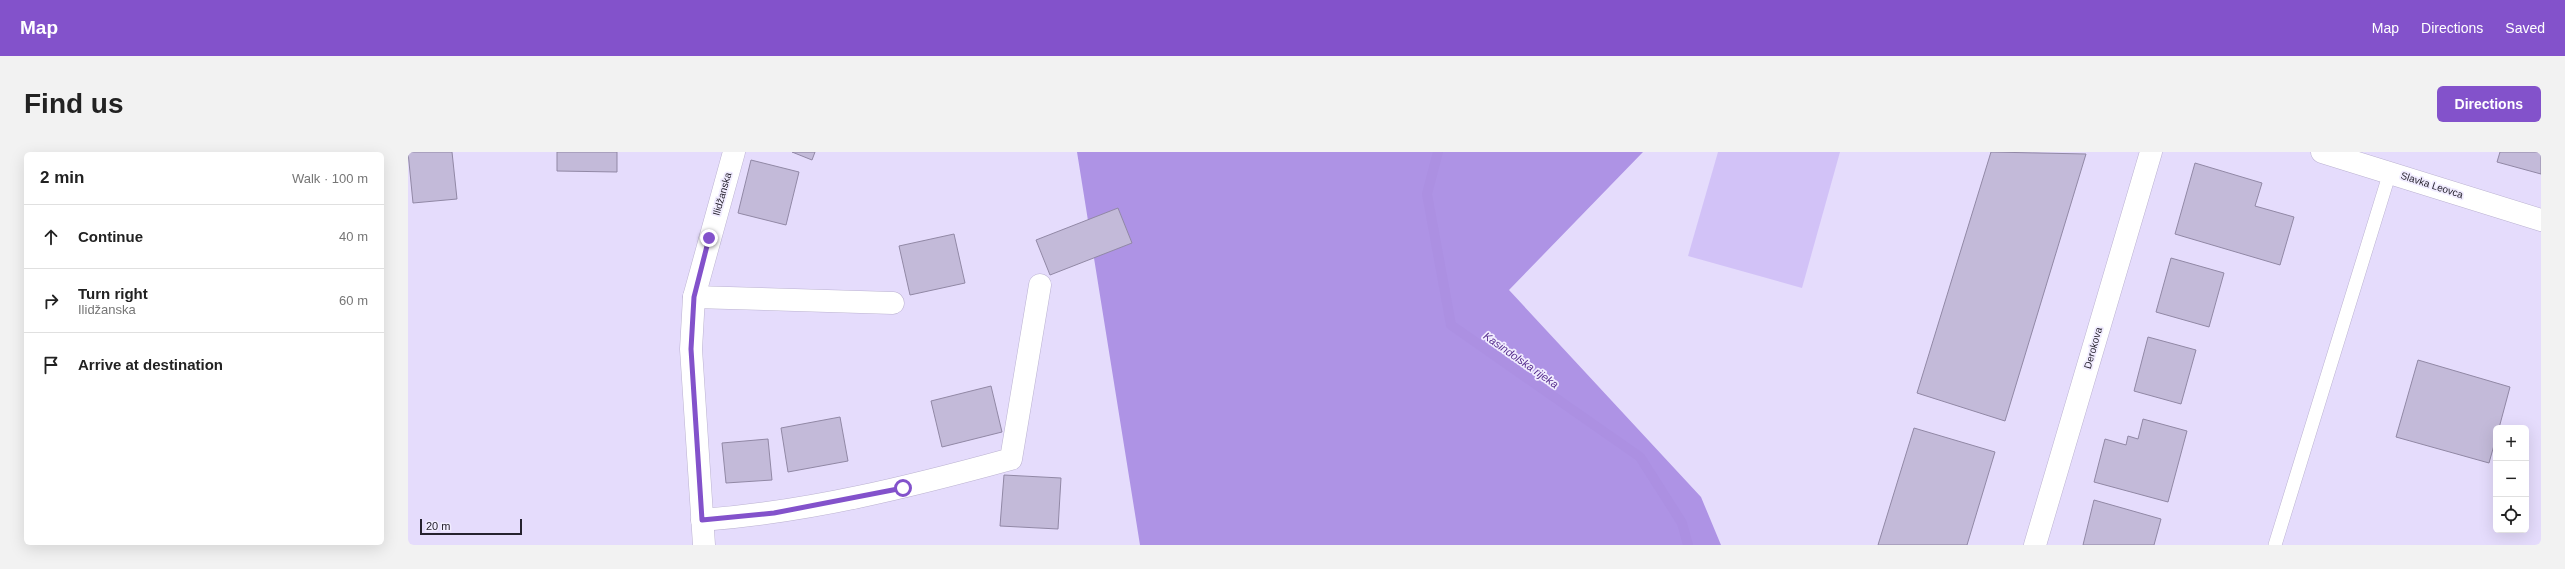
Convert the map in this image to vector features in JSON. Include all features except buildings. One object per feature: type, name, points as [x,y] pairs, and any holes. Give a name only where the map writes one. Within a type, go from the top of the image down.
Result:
[{"type":"street","name":"Ilidžanska","points":[[704,545],[691,349],[694,297],[734,152]]},
{"type":"street","name":"Derokova","points":[[2035,545],[2152,152]]},
{"type":"street","name":"Slavka Leovca","points":[[2322,152],[2541,220]]},
{"type":"street","points":[[702,520],[774,513],[903,488],[1012,459],[1040,285]]},
{"type":"street","points":[[694,297],[893,303]]},
{"type":"lane","points":[[2275,545],[2390,172]]},
{"type":"shaded area","points":[[1077,152],[1643,152],[1509,290],[1701,497],[1721,545],[1140,545]]},
{"type":"shaded area","points":[[1718,152],[1840,152],[1802,288],[1688,256]]},
{"type":"waterway","name":"Kasindolska rijeka","points":[[1438,152],[1427,194],[1451,325],[1640,457],[1682,523],[1688,545]]},
{"type":"route","points":[[709,238],[694,297],[691,349],[702,520],[774,513],[903,488]]}]
